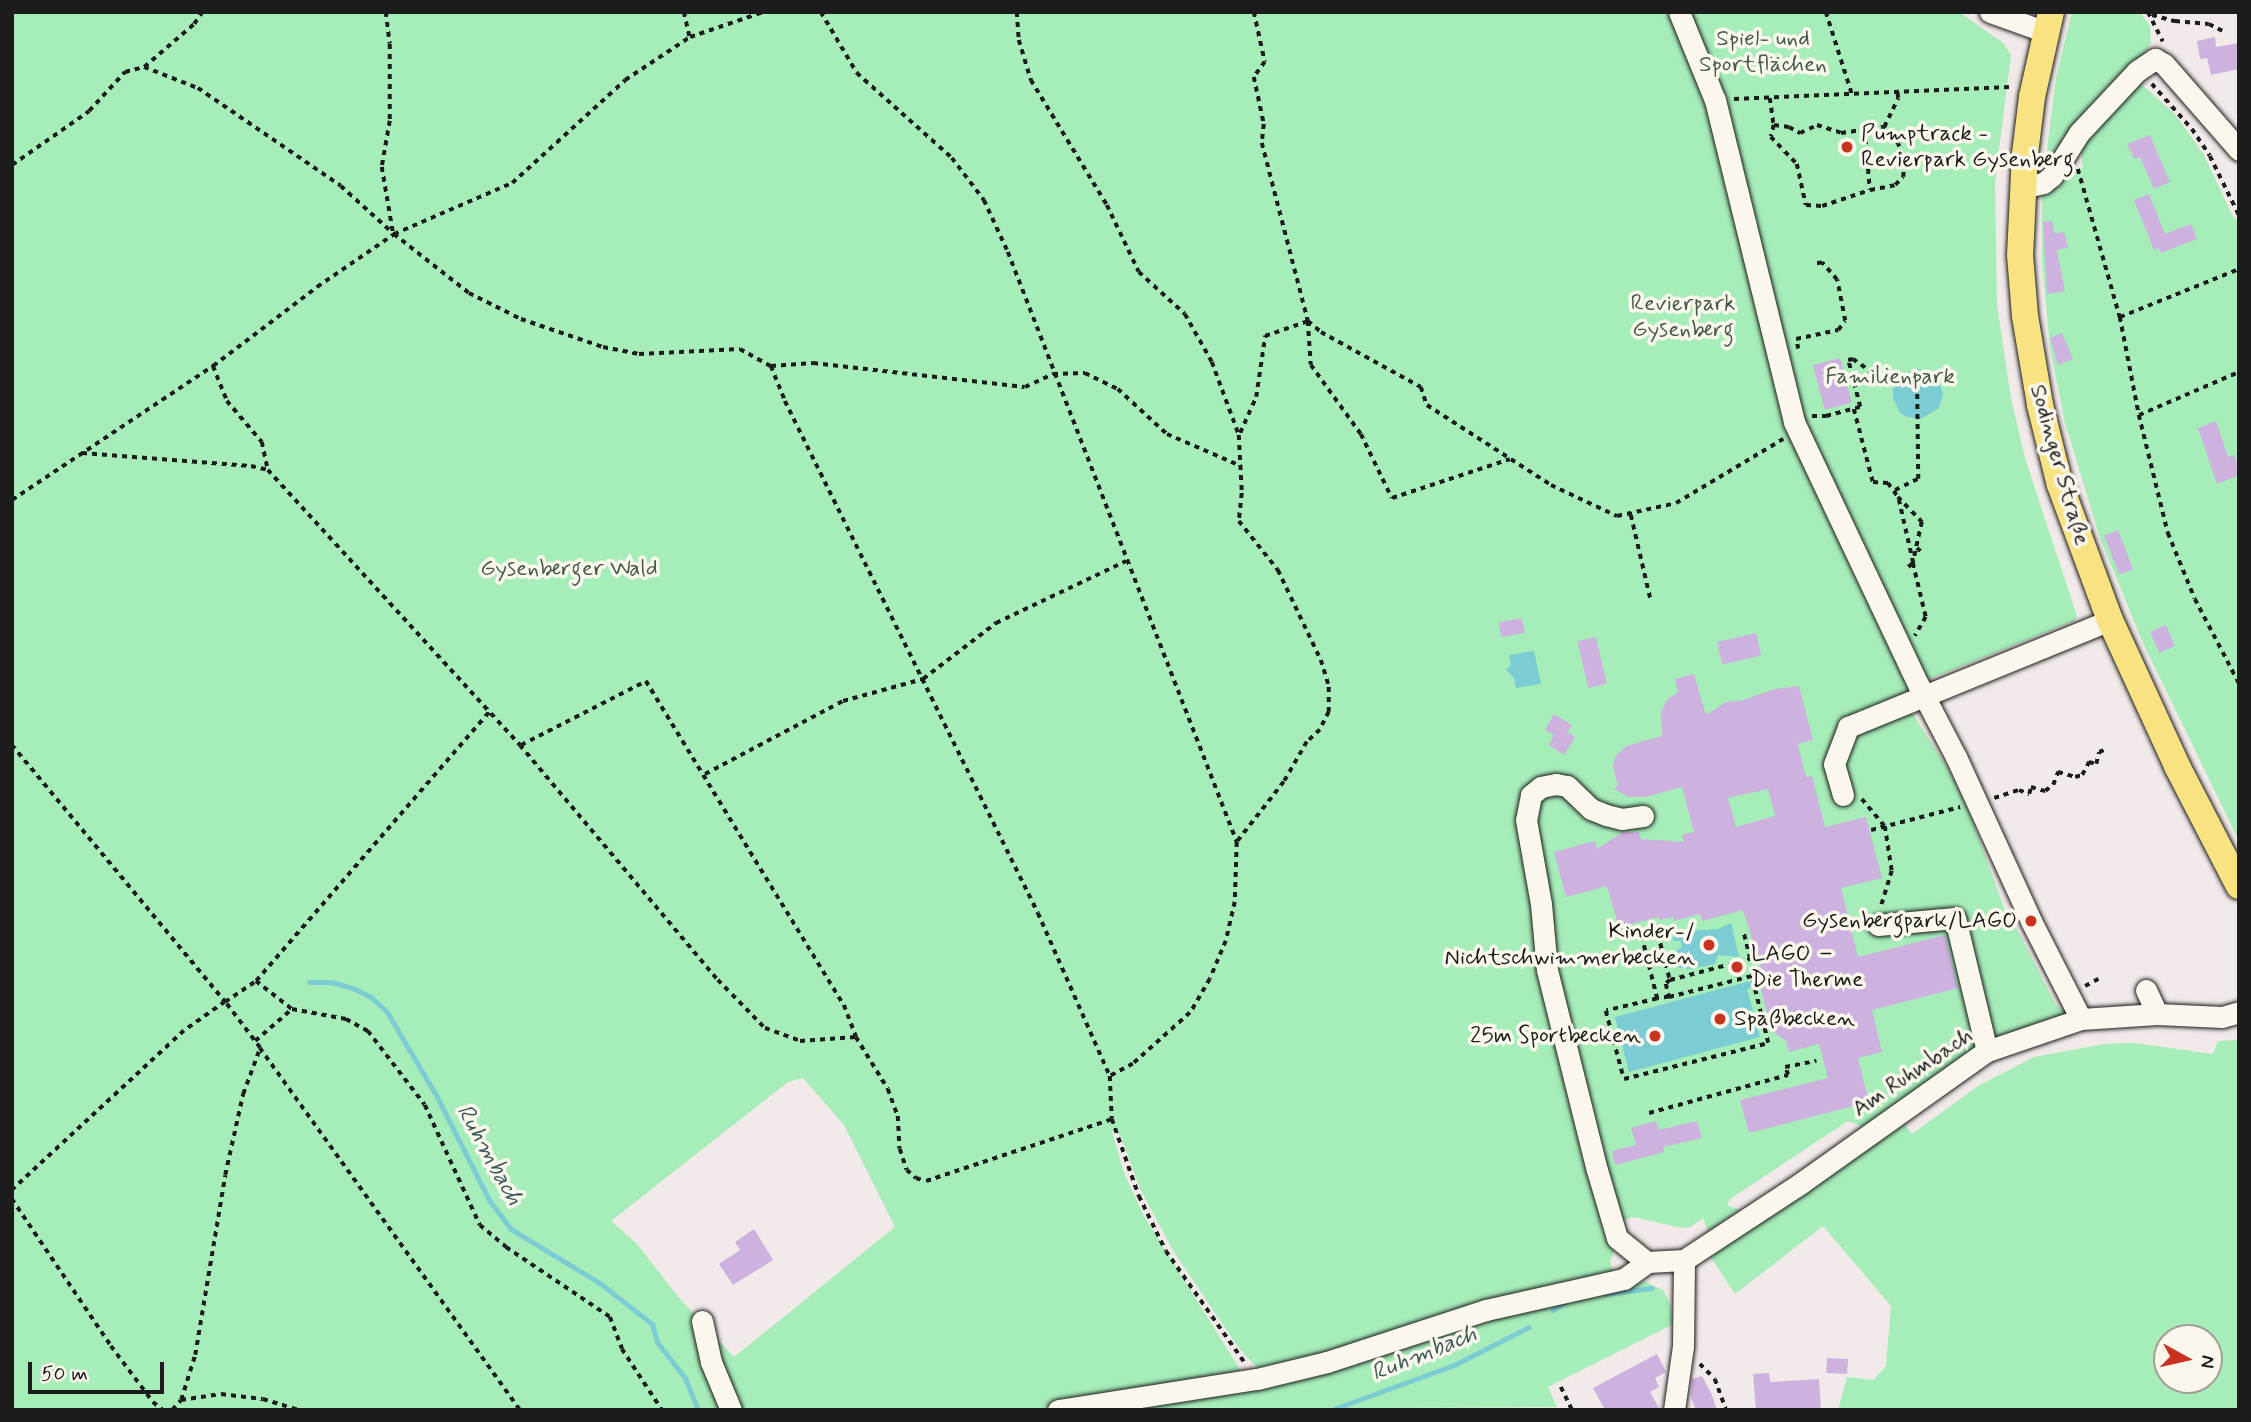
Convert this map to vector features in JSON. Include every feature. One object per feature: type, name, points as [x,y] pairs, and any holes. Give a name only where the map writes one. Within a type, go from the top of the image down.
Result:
[{"type":"main road","name":"Sodinger Straße","points":[[2049,22],[2032,96],[2022,188],[2020,255],[2025,316],[2040,405],[2060,485],[2110,620],[2177,766],[2239,886]]},
{"type":"street","points":[[1679,12],[1715,100],[1796,426],[2081,1020]]},
{"type":"street","points":[[1990,12],[2049,22]]},
{"type":"street","points":[[2022,188],[2043,183],[2079,133],[2137,71],[2155,59],[2164,64],[2239,150]]},
{"type":"street","points":[[1843,795],[1834,764],[1848,727],[2110,620]]},
{"type":"street","points":[[1643,816],[1622,819],[1606,815],[1591,809],[1567,786],[1556,784],[1541,787],[1531,794],[1526,820],[1541,904],[1548,970],[1597,1170],[1617,1238],[1647,1262]]},
{"type":"street","points":[[1878,925],[1955,918],[1987,1051]]},
{"type":"street","points":[[2146,990],[2157,1014]]},
{"type":"street","name":"Am Ruhmbach","points":[[1684,1260],[1801,1182],[1987,1051],[2081,1020],[2157,1014],[2222,1017],[2239,1012]]},
{"type":"street","points":[[1058,1410],[1257,1379],[1327,1362],[1486,1310],[1624,1279],[1647,1262],[1684,1260],[1683,1346],[1674,1410]]},
{"type":"street","points":[[702,1321],[711,1362],[731,1410]]},
{"type":"street","points":[[1683,1346],[1699,1363]]},
{"type":"path","points":[[12,165],[89,111],[125,72],[144,68],[194,24],[202,12]]},
{"type":"path","points":[[386,12],[390,44],[390,121],[382,167],[394,234]]},
{"type":"path","points":[[684,12],[691,37]]},
{"type":"path","points":[[12,500],[213,366],[317,287],[394,234],[512,183],[625,80],[691,37],[763,12]]},
{"type":"path","points":[[821,12],[857,73],[952,158],[984,200],[1008,252],[1053,374],[1237,842],[1235,902],[1226,941],[1210,979],[1190,1013],[1133,1065],[1110,1076]]},
{"type":"path","points":[[1017,12],[1019,40],[1031,80],[1107,205],[1139,272],[1185,314],[1212,362],[1239,435],[1239,521],[1278,570],[1321,660],[1329,687],[1329,712],[1320,730],[1307,742],[1284,782],[1237,842]]},
{"type":"path","points":[[1254,12],[1265,62],[1254,77],[1264,124],[1262,143],[1308,321],[1311,365],[1362,434],[1392,498],[1510,459]]},
{"type":"path","points":[[1826,12],[1852,94]]},
{"type":"path","points":[[2150,13],[2175,21],[2209,23],[2223,31]]},
{"type":"path","points":[[2150,13],[2163,41]]},
{"type":"path","points":[[144,68],[198,88],[341,186],[394,234],[469,293],[521,319],[603,346],[639,354],[740,349],[771,366],[813,363],[1025,387],[1053,374],[1085,373],[1118,389],[1167,434],[1241,466]]},
{"type":"path","points":[[2137,71],[2192,129],[2210,156],[2239,215]]},
{"type":"path","points":[[1715,100],[2010,87]]},
{"type":"path","points":[[1884,127],[1898,98],[1897,92]]},
{"type":"path","points":[[1770,97],[1774,125],[1771,137],[1797,164],[1806,205],[1822,206],[1870,190],[1895,185],[1903,177],[1904,166],[1898,144],[1884,127]]},
{"type":"path","points":[[1774,125],[1789,127],[1800,133],[1817,125],[1841,133],[1884,127]]},
{"type":"path","points":[[1865,129],[1870,190]]},
{"type":"path","points":[[2067,153],[2075,160],[2080,173],[2120,317],[2139,415],[2168,533],[2195,599],[2239,683]]},
{"type":"path","points":[[1796,339],[1838,330],[1845,321],[1837,280],[1822,262],[1813,264]]},
{"type":"path","points":[[2120,317],[2239,269]]},
{"type":"path","points":[[1239,435],[1256,397],[1265,336],[1308,321]]},
{"type":"path","points":[[1308,321],[1321,332],[1421,387],[1427,405],[1551,485],[1617,516],[1676,503],[1818,414],[1826,416],[1860,407],[1848,359],[1853,359],[1880,378]]},
{"type":"path","points":[[213,366],[227,401],[262,442],[268,470],[520,745],[718,980],[765,1028],[800,1041],[856,1037]]},
{"type":"path","points":[[771,366],[785,401],[1038,913],[1110,1076],[1112,1119],[1139,1196],[1166,1251],[1228,1342],[1257,1379]]},
{"type":"path","points":[[2139,415],[2239,373]]},
{"type":"path","points":[[1895,490],[1918,477],[1917,393]]},
{"type":"path","points":[[1854,408],[1873,482],[1888,483],[1898,497],[1926,617],[1909,645],[1901,649]]},
{"type":"path","points":[[82,453],[251,466],[268,470]]},
{"type":"path","points":[[1898,497],[1922,522],[1913,563],[1908,566]]},
{"type":"path","points":[[1631,514],[1651,601]]},
{"type":"path","points":[[1917,548],[1924,554]]},
{"type":"path","points":[[705,774],[843,701],[923,679],[996,623],[1126,561]]},
{"type":"path","points":[[520,745],[646,681],[844,1005],[856,1037],[888,1089],[898,1116],[900,1149],[907,1170],[916,1178],[926,1181],[1112,1119]]},
{"type":"path","points":[[12,1190],[184,1031],[256,981],[489,712]]},
{"type":"path","points":[[12,746],[255,1041],[520,1410]]},
{"type":"path","points":[[1983,801],[2019,790],[2029,794],[2031,787],[2045,791],[2053,785],[2057,772],[2075,777],[2082,775],[2089,762],[2095,764],[2099,752],[2107,749]]},
{"type":"path","points":[[1843,795],[1858,795],[1885,826],[1892,871],[1886,897],[1879,909],[1878,925]]},
{"type":"path","points":[[1871,830],[1969,805]]},
{"type":"path","points":[[1743,931],[1751,959],[1756,962],[1760,974],[1606,1011],[1624,1079],[1768,1042],[1755,990]]},
{"type":"path","points":[[1657,999],[1641,935],[1658,934],[1670,980]]},
{"type":"path","points":[[1669,997],[1666,984],[1670,980],[1751,959]]},
{"type":"path","points":[[2081,987],[2102,977]]},
{"type":"path","points":[[256,981],[292,1009],[346,1019],[368,1031],[425,1105],[481,1225],[506,1247],[610,1317],[622,1349],[662,1410]]},
{"type":"path","points":[[255,1041],[292,1009]]},
{"type":"path","points":[[172,1410],[181,1400],[195,1355],[225,1175],[243,1094],[260,1048]]},
{"type":"path","points":[[1649,1113],[1788,1075],[1785,1066],[1816,1061]]},
{"type":"path","points":[[12,1199],[111,1346],[153,1402],[163,1410]]},
{"type":"path","points":[[1699,1363],[1715,1379],[1726,1410]]},
{"type":"path","points":[[1561,1387],[1572,1410]]},
{"type":"path","points":[[181,1400],[221,1394],[263,1399],[299,1410]]},
{"type":"green space","name":"Gysenberger Wald","points":[[12,12],[1959,12],[2002,42],[2011,55],[1995,182],[1997,305],[2011,398],[2025,458],[2077,616],[2074,621],[1907,688],[1902,697],[1948,769],[1970,814],[2010,924],[2017,929],[2056,1005],[2069,1014],[2037,1023],[1995,1040],[1864,1127],[1848,1121],[1730,1199],[1727,1205],[1740,1210],[1708,1231],[1703,1218],[1690,1227],[1681,1228],[1634,1217],[1624,1220],[1628,1234],[1612,1239],[1614,1253],[1610,1261],[1615,1278],[1346,1353],[1258,1369],[1238,1347],[1174,1252],[1140,1189],[1121,1136],[1112,1131],[1124,1173],[1144,1216],[1241,1371],[1062,1410],[12,1410]],"holes":[[[803,1078],[844,1125],[895,1227],[734,1357],[680,1299],[636,1243],[611,1221],[788,1082]]]},
{"type":"green space","points":[[2072,12],[2140,12],[2150,26],[2151,43],[2138,63],[2044,174],[2056,78]]},
{"type":"green space","points":[[2139,82],[2174,113],[2204,155],[2234,219],[2239,217],[2239,841],[2143,643],[2100,538],[2065,423],[2050,347],[2042,263],[2042,195],[2064,175],[2083,168],[2080,146]]},
{"type":"green space","points":[[2239,1040],[2239,1410],[1838,1410],[1847,1377],[1873,1380],[1886,1366],[1891,1306],[1823,1226],[1735,1294],[1710,1256],[1901,1119],[1912,1134],[1978,1086],[2034,1057],[2104,1044],[2134,1043],[2213,1054],[2218,1041]]},
{"type":"green space","points":[[1646,1282],[1663,1290],[1670,1303],[1674,1324],[1548,1387],[1557,1407],[1079,1410],[1136,1399],[1546,1300]]},
{"type":"water","points":[[1917,369],[1925,370],[1938,379],[1943,394],[1939,408],[1921,419],[1900,413],[1893,398],[1893,389],[1902,374]]},
{"type":"water","points":[[1534,651],[1541,684],[1516,688],[1514,678],[1506,670],[1511,665],[1509,655]]},
{"type":"water","name":"Kinder-/ Nichtschwimmerbecken","points":[[1731,923],[1739,957],[1718,955],[1715,964],[1690,969],[1679,968],[1672,962],[1674,953],[1682,946],[1680,941],[1673,941],[1673,932],[1718,929]]},
{"type":"water","points":[[1754,980],[1756,986],[1747,989],[1760,1037],[1629,1072],[1615,1017]]},
{"type":"building","points":[[2215,37],[2216,47],[2239,43],[2239,69],[2211,75],[2207,58],[2200,59],[2197,41]]},
{"type":"building","points":[[2150,135],[2170,182],[2154,189],[2140,157],[2134,159],[2127,144]]},
{"type":"building","points":[[2149,194],[2165,234],[2191,224],[2197,239],[2161,253],[2159,248],[2154,250],[2134,200]]},
{"type":"building","points":[[2052,221],[2055,234],[2064,232],[2068,248],[2057,250],[2065,291],[2047,294],[2043,222]]},
{"type":"building","points":[[2062,333],[2073,359],[2058,365],[2050,338]]},
{"type":"building","name":"Familienpark","points":[[1840,358],[1852,402],[1825,410],[1813,365]]},
{"type":"building","points":[[2216,421],[2228,457],[2234,455],[2239,468],[2239,475],[2217,484],[2198,428]]},
{"type":"building","points":[[2118,530],[2133,569],[2119,575],[2104,535]]},
{"type":"building","points":[[1522,618],[1525,633],[1501,637],[1498,623]]},
{"type":"building","points":[[2166,625],[2175,646],[2159,653],[2150,632]]},
{"type":"building","points":[[1756,633],[1761,655],[1722,664],[1717,642]]},
{"type":"building","points":[[1596,637],[1607,684],[1588,688],[1577,641]]},
{"type":"building","points":[[1694,674],[1706,715],[1726,702],[1740,701],[1775,689],[1799,686],[1813,740],[1798,744],[1806,777],[1812,776],[1825,827],[1866,817],[1882,878],[1841,888],[1858,957],[1945,935],[1958,988],[1872,1010],[1882,1052],[1858,1058],[1869,1102],[1749,1133],[1740,1100],[1828,1078],[1819,1044],[1789,1052],[1786,1041],[1772,1031],[1758,979],[1764,977],[1743,910],[1702,921],[1700,914],[1674,921],[1673,917],[1660,920],[1659,917],[1619,927],[1607,886],[1566,897],[1554,852],[1595,841],[1597,849],[1623,832],[1639,832],[1641,839],[1684,842],[1682,835],[1694,832],[1682,787],[1645,797],[1629,797],[1614,789],[1618,785],[1613,767],[1615,757],[1626,746],[1662,736],[1661,712],[1667,700],[1678,692],[1675,679]],"holes":[[[1768,789],[1775,816],[1736,827],[1728,798]]]},
{"type":"building","points":[[1554,714],[1572,725],[1567,732],[1575,737],[1564,755],[1549,745],[1554,735],[1545,730]]},
{"type":"building","points":[[1656,1121],[1659,1130],[1697,1121],[1702,1138],[1663,1147],[1664,1152],[1615,1165],[1612,1151],[1636,1145],[1631,1128]]},
{"type":"building","points":[[754,1229],[773,1260],[733,1285],[719,1264],[740,1250],[735,1242]]},
{"type":"building","points":[[1657,1354],[1666,1372],[1655,1378],[1659,1387],[1650,1392],[1660,1410],[1605,1410],[1593,1388]]},
{"type":"building","points":[[1827,1358],[1848,1359],[1847,1374],[1826,1373]]},
{"type":"building","points":[[1769,1373],[1770,1382],[1819,1379],[1821,1410],[1756,1410],[1753,1374]]},
{"type":"building","points":[[1702,1376],[1717,1410],[1696,1410],[1691,1397],[1692,1379]]},
{"type":"waterway","name":"Ruhmbach","points":[[309,982],[331,982],[355,989],[371,997],[387,1012],[437,1097],[489,1200],[511,1229],[601,1284],[652,1324],[657,1342],[685,1378],[698,1410]]},
{"type":"waterway","name":"Ruhmbach","points":[[1604,1294],[1652,1288]]},
{"type":"waterway","name":"Ruhmbach","points":[[1553,1310],[1564,1302]]},
{"type":"waterway","name":"Ruhmbach","points":[[1331,1410],[1454,1365],[1529,1327]]},
{"type":"place","name":"Pumptrack - Revierpark Gysenberg","points":[[1847,147]]},
{"type":"place","name":"Gysenbergpark/LAGO","points":[[2031,921]]},
{"type":"place","name":"Kinder-/ Nichtschwimmerbecken","points":[[1709,945]]},
{"type":"place","name":"LAGO – Die Therme","points":[[1737,967]]},
{"type":"place","name":"Spaßbecken","points":[[1720,1019]]},
{"type":"place","name":"25m Sportbecken","points":[[1655,1036]]},
{"type":"park label","name":"Spiel- und Sportflächen","points":[[1763,52]]},
{"type":"park label","name":"Revierpark Gysenberg","points":[[1683,317]]}]
